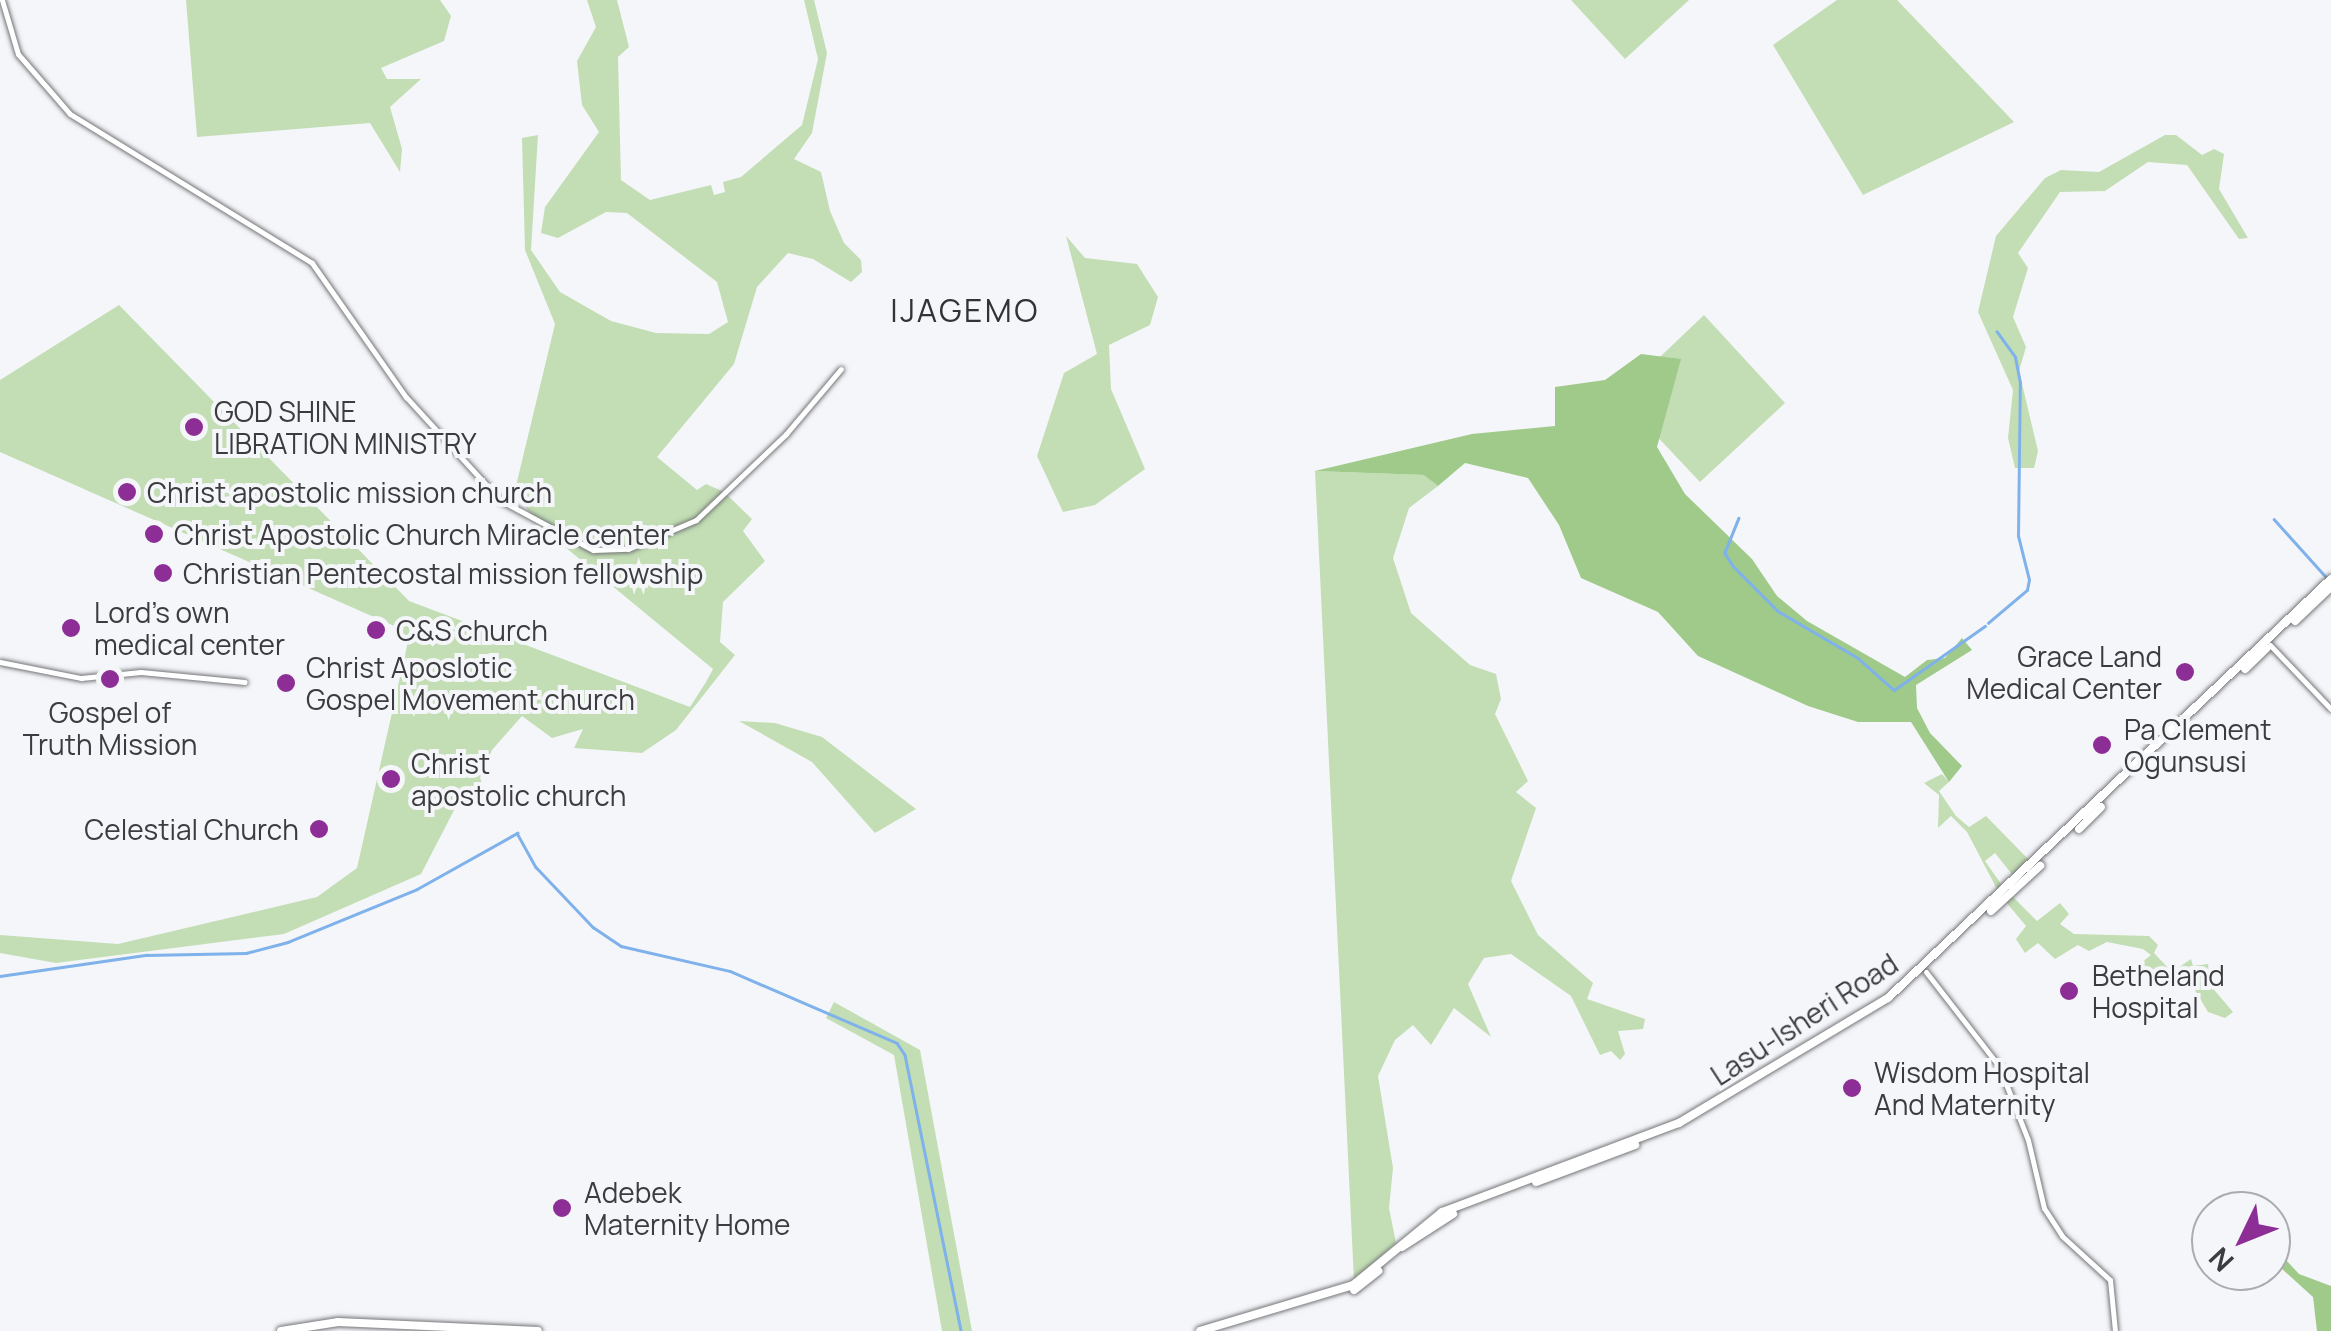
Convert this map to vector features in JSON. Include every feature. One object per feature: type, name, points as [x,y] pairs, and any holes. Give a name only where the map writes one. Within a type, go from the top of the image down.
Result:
[{"type":"main road","name":"Lasu-Isheri Road","points":[[1216,1331],[1336,1298],[1444,1217],[1611,1152],[1738,1092],[1900,989],[2270,645],[2330,582]]},
{"type":"main road","name":"Lasu-Isheri Road","points":[[1738,1092],[1926,972],[2330,582]]},
{"type":"main road","name":"Lasu-Isheri Road","points":[[1200,1331],[1330,1296],[1353,1285],[1442,1212],[1611,1152]]},
{"type":"main road","points":[[282,1331],[338,1322],[536,1331]]},
{"type":"main road","points":[[294,1331],[330,1325],[448,1331]]},
{"type":"street","points":[[2,0],[18,54],[70,114],[312,262],[406,397],[500,500],[593,550],[628,549],[696,520],[786,434],[840,369]]},
{"type":"street","points":[[2270,645],[2331,707]]},
{"type":"street","points":[[0,662],[81,678],[141,672],[245,682]]},
{"type":"street","points":[[1926,972],[1999,1066],[2028,1140],[2044,1208],[2062,1236],[2110,1280],[2115,1331]]},
{"type":"green space","points":[[186,0],[440,0],[451,16],[444,41],[381,68],[387,79],[421,79],[390,107],[402,149],[400,172],[370,123],[197,137]]},
{"type":"green space","points":[[587,0],[617,0],[629,47],[618,57],[621,180],[650,200],[711,185],[714,195],[725,192],[723,182],[741,177],[802,125],[818,59],[804,0],[814,0],[827,53],[812,133],[794,159],[821,172],[830,211],[844,243],[861,260],[862,272],[851,282],[813,259],[788,253],[757,287],[734,364],[657,457],[697,490],[706,484],[724,492],[752,519],[743,531],[765,561],[723,602],[720,642],[735,655],[676,730],[642,753],[574,748],[583,729],[552,738],[522,716],[492,750],[480,778],[484,788],[463,793],[421,874],[284,934],[56,963],[0,953],[0,935],[118,944],[317,897],[357,868],[407,646],[401,629],[0,452],[0,380],[119,305],[409,601],[690,707],[706,682],[713,669],[548,533],[514,494],[555,324],[525,250],[522,138],[538,135],[531,250],[560,292],[611,321],[656,333],[709,334],[728,322],[717,282],[627,213],[606,212],[558,238],[541,233],[545,207],[599,132],[582,105],[577,61],[596,27]]},
{"type":"green space","points":[[1571,0],[1689,0],[1625,59]]},
{"type":"green space","points":[[1837,0],[1897,0],[2014,122],[1863,195],[1773,45]]},
{"type":"green space","points":[[2165,135],[2176,135],[2202,155],[2214,149],[2224,154],[2219,189],[2248,238],[2239,239],[2187,165],[2148,162],[2105,191],[2060,192],[2018,253],[2028,268],[2013,317],[2026,347],[2019,371],[2038,451],[2034,468],[2015,468],[2008,438],[2013,390],[1978,312],[1996,236],[2045,178],[2061,170],[2099,172]]},
{"type":"green space","points":[[1066,236],[1085,258],[1137,264],[1158,297],[1150,325],[1109,345],[1111,389],[1145,469],[1095,505],[1063,512],[1037,456],[1064,373],[1097,354]]},
{"type":"green space","points":[[1704,315],[1785,403],[1700,482],[1619,396]]},
{"type":"green space","points":[[1641,354],[1681,359],[1657,447],[1685,494],[1752,559],[1777,596],[1807,621],[1905,677],[1927,660],[1945,658],[1962,638],[1972,650],[1916,685],[1917,708],[1930,733],[1962,766],[1949,782],[1911,722],[1858,722],[1808,706],[1698,656],[1658,612],[1581,578],[1559,525],[1528,478],[1465,463],[1438,486],[1424,475],[1315,471],[1472,434],[1555,426],[1555,387],[1605,380]]},
{"type":"green space","points":[[1315,471],[1425,475],[1438,486],[1409,508],[1393,558],[1411,613],[1470,665],[1496,674],[1501,699],[1495,714],[1528,781],[1516,792],[1536,808],[1511,881],[1538,935],[1593,983],[1587,999],[1645,1019],[1643,1029],[1618,1031],[1625,1054],[1620,1060],[1611,1051],[1600,1055],[1571,996],[1511,954],[1484,958],[1468,984],[1491,1037],[1454,1008],[1431,1045],[1413,1025],[1395,1040],[1378,1076],[1393,1168],[1389,1208],[1396,1243],[1354,1281]]},
{"type":"green space","points":[[739,721],[775,723],[822,737],[916,809],[875,833],[812,762]]},
{"type":"green space","points":[[1942,774],[1949,782],[1939,791],[1956,816],[1969,827],[1986,816],[2032,863],[2015,878],[1995,853],[1985,861],[2004,888],[1999,893],[1967,832],[1951,816],[1938,828],[1939,795],[1924,783]]},
{"type":"green space","points":[[2006,890],[2037,921],[2060,903],[2069,914],[2060,924],[2074,934],[2149,936],[2158,945],[2154,953],[2172,972],[2191,959],[2193,966],[2208,964],[2210,985],[2233,1012],[2225,1018],[2208,1012],[2186,975],[2170,989],[2141,963],[2151,955],[2143,949],[2107,942],[2089,951],[2078,945],[2055,959],[2038,943],[2025,953],[2016,939],[2026,926],[2000,895]]},
{"type":"green space","points":[[834,1002],[920,1050],[972,1331],[942,1331],[894,1055],[826,1018]]},
{"type":"green space","points":[[2291,1265],[2299,1274],[2331,1286],[2331,1331],[2317,1331],[2313,1297],[2291,1277]]},
{"type":"waterway","points":[[1988,623],[2027,590],[2029,580],[2018,536],[2020,383],[2015,357],[1997,332]]},
{"type":"waterway","points":[[1739,518],[1725,553],[1733,566],[1778,611],[1858,658],[1894,690],[1985,626]]},
{"type":"waterway","points":[[2274,519],[2326,577]]},
{"type":"waterway","points":[[0,976],[146,955],[246,953],[288,942],[417,889],[517,833],[536,867],[593,927],[621,946],[730,971],[897,1043],[905,1055],[961,1331]]},
{"type":"place","name":"GOD SHINE LIBRATION MINISTRY","points":[[194,427]]},
{"type":"place","name":"Christ apostolic mission church","points":[[127,492]]},
{"type":"place","name":"Christ Apostolic Church Miracle center","points":[[154,534]]},
{"type":"place","name":"Christian Pentecostal mission fellowship","points":[[163,573]]},
{"type":"place","name":"Lord's own medical center","points":[[71,628]]},
{"type":"place","name":"C&S church","points":[[376,630]]},
{"type":"place","name":"Grace Land Medical Center","points":[[2185,672]]},
{"type":"place","name":"Gospel of Truth Mission","points":[[110,679]]},
{"type":"place","name":"Christ Aposlotic Gospel Movement church","points":[[286,683]]},
{"type":"place","name":"Pa Clement Ogunsusi","points":[[2102,745]]},
{"type":"place","name":"Christ apostolic church","points":[[391,779]]},
{"type":"place","name":"Celestial Church","points":[[319,829]]},
{"type":"place","name":"Betheland Hospital","points":[[2069,991]]},
{"type":"place","name":"Wisdom Hospital And Maternity","points":[[1852,1088]]},
{"type":"place","name":"Adebek Maternity Home","points":[[562,1208]]},
{"type":"district","name":"IJAGEMO","points":[[965,310]]}]
